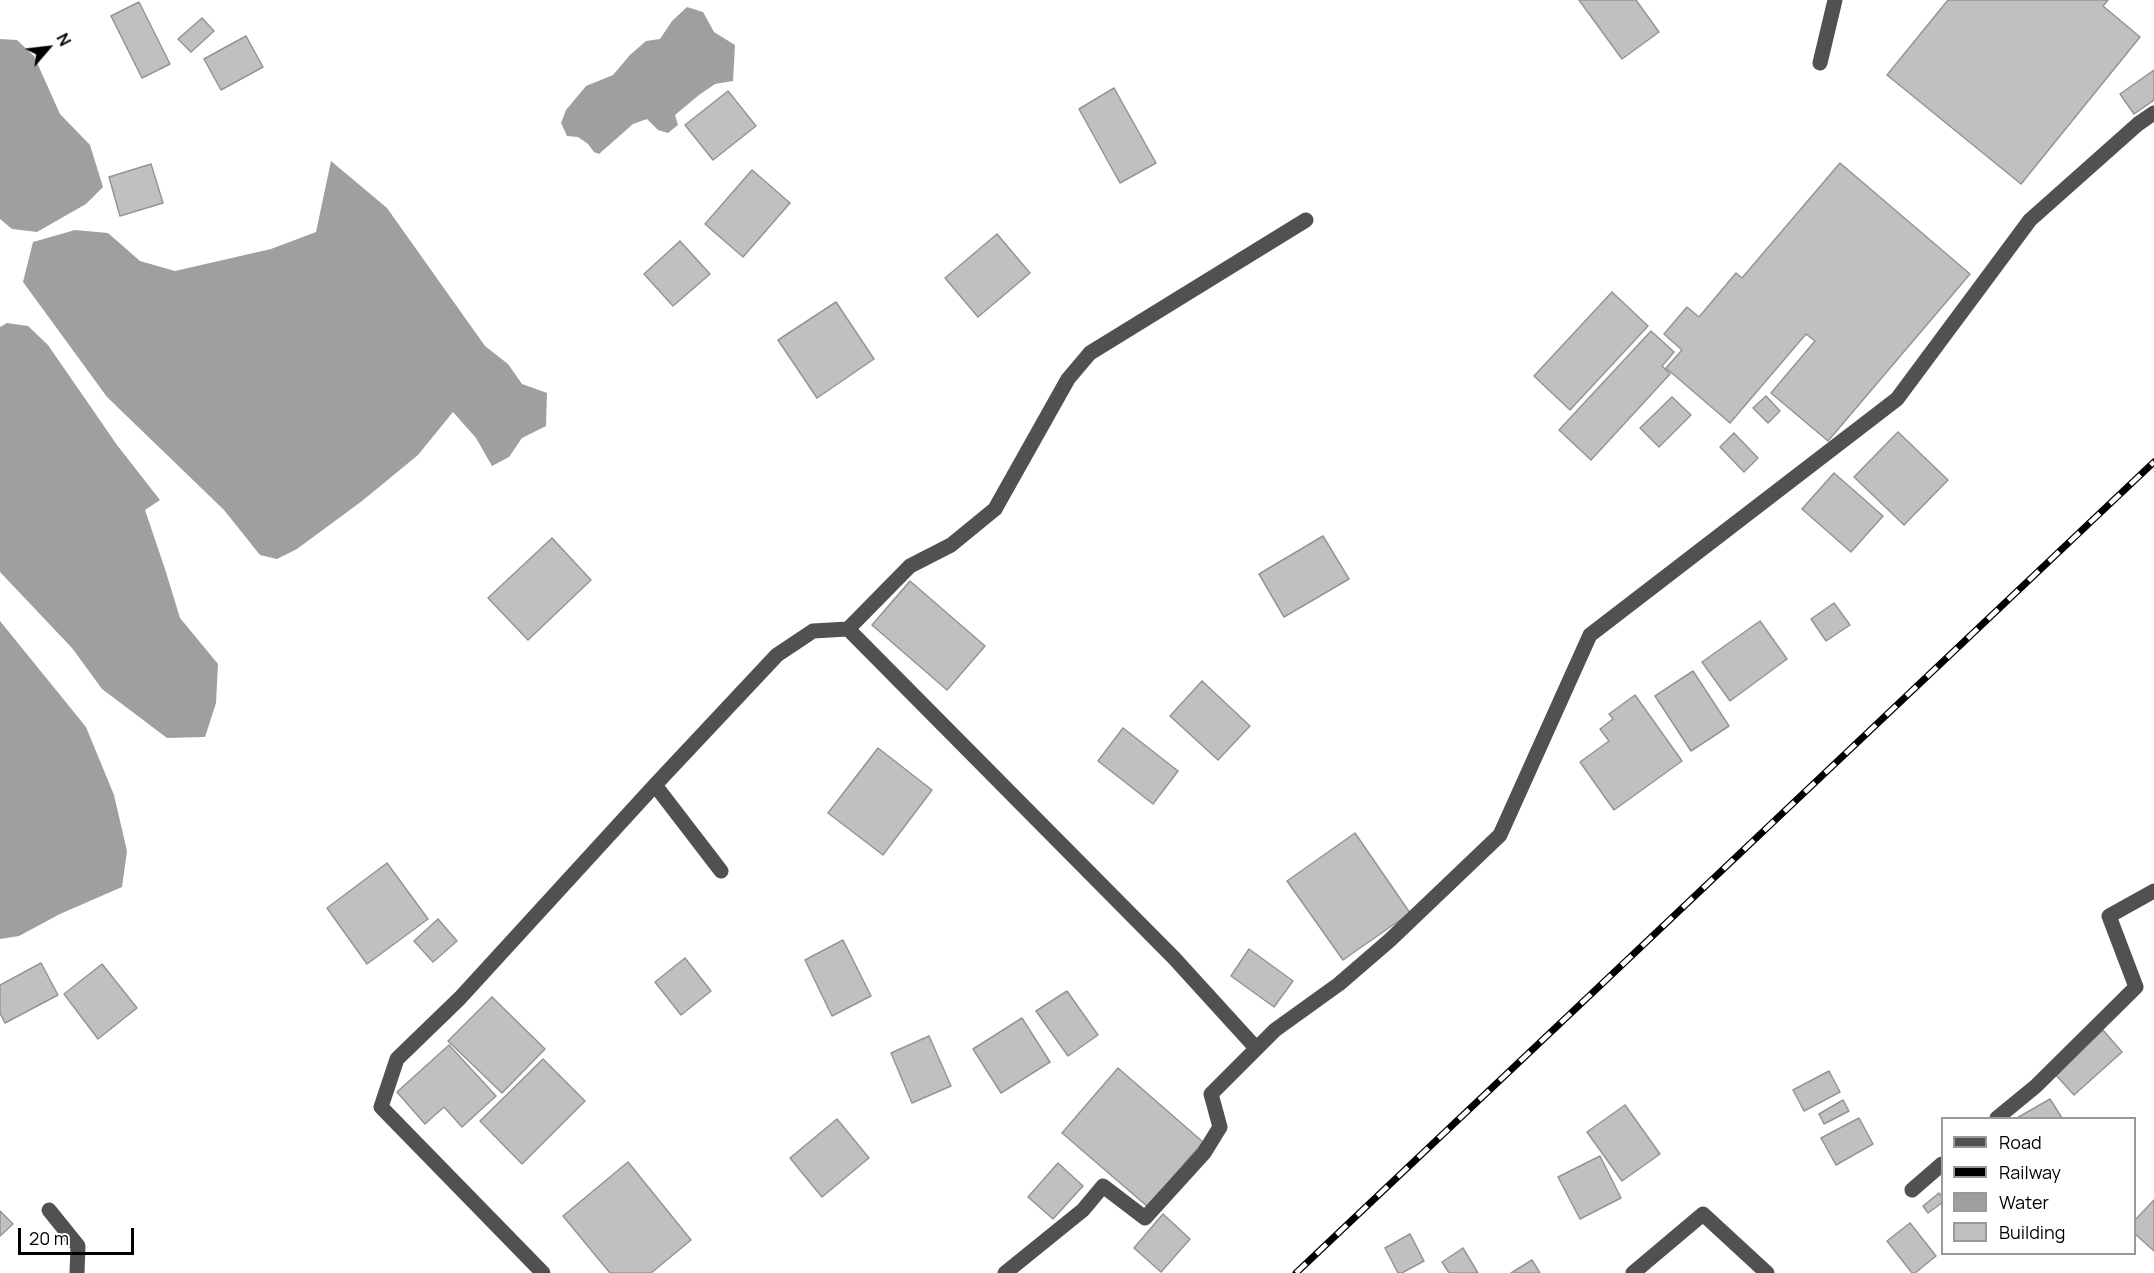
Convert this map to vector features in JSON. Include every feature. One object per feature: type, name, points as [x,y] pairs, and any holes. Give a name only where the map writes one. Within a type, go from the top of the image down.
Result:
[{"type":"street","points":[[1820,63],[1835,0]]},
{"type":"street","points":[[1005,1273],[1083,1210],[1103,1185],[1145,1218],[1204,1153],[1220,1127],[1210,1094],[1275,1030],[1339,984],[1390,940],[1500,835],[1590,635],[1897,399],[2030,220],[2138,124],[2154,113]]},
{"type":"street","points":[[543,1273],[381,1107],[397,1059],[460,998],[777,655],[813,631],[848,629],[910,566],[951,545],[995,509],[1068,379],[1090,353],[1306,220]]},
{"type":"street","points":[[848,629],[1174,958],[1256,1048]]},
{"type":"street","points":[[655,785],[721,872]]},
{"type":"street","points":[[1999,1117],[2036,1086],[2136,987],[2109,916],[2154,891]]},
{"type":"street","points":[[1912,1190],[1941,1165]]},
{"type":"street","points":[[49,1210],[78,1246],[77,1273]]},
{"type":"street","points":[[1633,1273],[1702,1214],[1767,1273]]},
{"type":"water","points":[[687,7],[703,12],[714,32],[735,45],[733,81],[715,84],[699,95],[675,115],[678,125],[668,133],[658,130],[647,119],[633,124],[599,154],[578,137],[567,136],[561,123],[566,110],[586,86],[613,75],[646,41],[660,39],[672,21]]},
{"type":"water","points":[[0,39],[17,40],[34,56],[60,114],[90,145],[103,187],[86,204],[37,232],[12,229],[0,219]]},
{"type":"water","points":[[331,161],[387,208],[485,346],[508,364],[522,384],[547,393],[546,426],[522,438],[509,457],[492,466],[476,438],[453,412],[418,455],[362,501],[297,549],[277,559],[260,555],[224,510],[107,397],[23,282],[33,242],[75,230],[108,233],[140,261],[175,271],[271,249],[316,232]]},
{"type":"water","points":[[7,323],[28,326],[48,345],[117,445],[160,500],[145,510],[180,618],[218,664],[216,703],[205,737],[167,738],[102,689],[72,648],[0,572],[0,327]]},
{"type":"water","points":[[0,621],[86,727],[114,795],[127,851],[122,887],[60,914],[19,936],[0,939]]},
{"type":"building","points":[[1579,0],[1636,0],[1659,32],[1622,59]]},
{"type":"building","points":[[1948,0],[2108,0],[2103,6],[2140,37],[2021,184],[1887,75]]},
{"type":"building","points":[[139,2],[170,64],[142,78],[111,16]]},
{"type":"building","points":[[202,18],[214,31],[191,52],[178,39]]},
{"type":"building","points":[[246,36],[263,67],[221,90],[204,59]]},
{"type":"building","points":[[2154,70],[2154,100],[2134,114],[2120,94]]},
{"type":"building","points":[[1114,88],[1156,163],[1120,183],[1079,109]]},
{"type":"building","points":[[728,91],[756,126],[713,160],[685,125]]},
{"type":"building","points":[[1840,163],[1970,274],[1828,441],[1771,393],[1815,341],[1806,334],[1730,423],[1666,368],[1682,350],[1664,334],[1687,307],[1699,317],[1736,273],[1742,278]]},
{"type":"building","points":[[151,164],[163,203],[120,216],[109,177]]},
{"type":"building","points":[[752,170],[790,203],[743,257],[705,224]]},
{"type":"building","points":[[997,234],[1030,273],[978,317],[945,278]]},
{"type":"building","points":[[680,241],[710,274],[673,306],[644,274]]},
{"type":"building","points":[[1612,292],[1648,326],[1570,410],[1534,376]]},
{"type":"building","points":[[836,302],[874,359],[817,398],[778,340]]},
{"type":"building","points":[[1651,331],[1674,352],[1662,366],[1670,374],[1591,460],[1559,430]]},
{"type":"building","points":[[1766,396],[1780,411],[1768,423],[1753,408]]},
{"type":"building","points":[[1672,397],[1691,415],[1659,447],[1640,428]]},
{"type":"building","points":[[1898,432],[1948,480],[1904,525],[1854,477]]},
{"type":"building","points":[[1734,433],[1758,458],[1744,472],[1720,447]]},
{"type":"building","points":[[1834,473],[1883,516],[1851,552],[1802,509]]},
{"type":"building","points":[[1323,536],[1349,579],[1284,617],[1259,574]]},
{"type":"building","points":[[552,538],[591,580],[528,640],[488,598]]},
{"type":"building","points":[[910,581],[985,646],[947,690],[872,625]]},
{"type":"building","points":[[1834,603],[1850,625],[1826,641],[1811,619]]},
{"type":"building","points":[[1760,621],[1787,659],[1730,701],[1702,662]]},
{"type":"building","points":[[1693,671],[1729,726],[1691,751],[1655,696]]},
{"type":"building","points":[[1202,681],[1250,726],[1218,760],[1170,716]]},
{"type":"building","points":[[1635,695],[1682,761],[1614,810],[1580,762],[1609,741],[1600,729],[1613,719],[1609,714]]},
{"type":"building","points":[[1123,728],[1178,771],[1153,804],[1098,761]]},
{"type":"building","points":[[878,748],[932,790],[883,855],[828,813]]},
{"type":"building","points":[[1355,833],[1410,913],[1343,960],[1287,881]]},
{"type":"building","points":[[387,863],[428,919],[367,964],[327,908]]},
{"type":"building","points":[[438,919],[457,941],[433,962],[414,941]]},
{"type":"building","points":[[843,940],[871,996],[832,1016],[805,960]]},
{"type":"building","points":[[1249,949],[1293,981],[1274,1007],[1231,976]]},
{"type":"building","points":[[685,958],[711,991],[681,1015],[655,982]]},
{"type":"building","points":[[41,963],[58,995],[5,1023],[0,1013],[0,985]]},
{"type":"building","points":[[102,964],[137,1008],[98,1039],[64,994]]},
{"type":"building","points":[[1067,991],[1098,1035],[1068,1056],[1036,1011]]},
{"type":"building","points":[[492,997],[545,1049],[502,1093],[448,1041]]},
{"type":"building","points":[[1022,1018],[1050,1062],[1001,1093],[973,1049]]},
{"type":"building","points":[[2103,1030],[2122,1052],[2074,1095],[2054,1073]]},
{"type":"building","points":[[929,1036],[951,1086],[912,1103],[891,1053]]},
{"type":"building","points":[[449,1045],[496,1096],[462,1127],[444,1107],[425,1124],[397,1092]]},
{"type":"building","points":[[543,1059],[585,1101],[522,1164],[480,1121]]},
{"type":"building","points":[[1118,1068],[1203,1142],[1148,1207],[1062,1133]]},
{"type":"building","points":[[1829,1071],[1840,1092],[1804,1111],[1793,1090]]},
{"type":"building","points":[[2050,1099],[2061,1117],[2019,1117]]},
{"type":"building","points":[[1843,1100],[1849,1111],[1824,1124],[1819,1114]]},
{"type":"building","points":[[1625,1105],[1660,1154],[1622,1181],[1587,1132]]},
{"type":"building","points":[[1859,1118],[1873,1144],[1836,1165],[1821,1138]]},
{"type":"building","points":[[837,1119],[869,1158],[822,1197],[790,1158]]},
{"type":"building","points":[[1600,1156],[1621,1198],[1580,1219],[1558,1177]]},
{"type":"building","points":[[628,1162],[691,1240],[651,1273],[610,1273],[563,1216]]},
{"type":"building","points":[[1058,1163],[1083,1186],[1053,1219],[1028,1197]]},
{"type":"building","points":[[1939,1193],[1941,1196],[1941,1204],[1928,1213],[1923,1206]]},
{"type":"building","points":[[2154,1200],[2154,1251],[2136,1235],[2136,1219]]},
{"type":"building","points":[[0,1211],[13,1224],[0,1236]]},
{"type":"building","points":[[1163,1214],[1190,1239],[1161,1272],[1134,1248]]},
{"type":"building","points":[[1910,1223],[1936,1256],[1915,1273],[1912,1273],[1887,1241]]},
{"type":"building","points":[[1410,1234],[1424,1261],[1398,1273],[1385,1248]]},
{"type":"building","points":[[1463,1248],[1478,1273],[1449,1273],[1442,1262]]},
{"type":"building","points":[[1532,1260],[1540,1273],[1511,1273]]},
{"type":"railway","points":[[1296,1273],[2154,462]]}]
